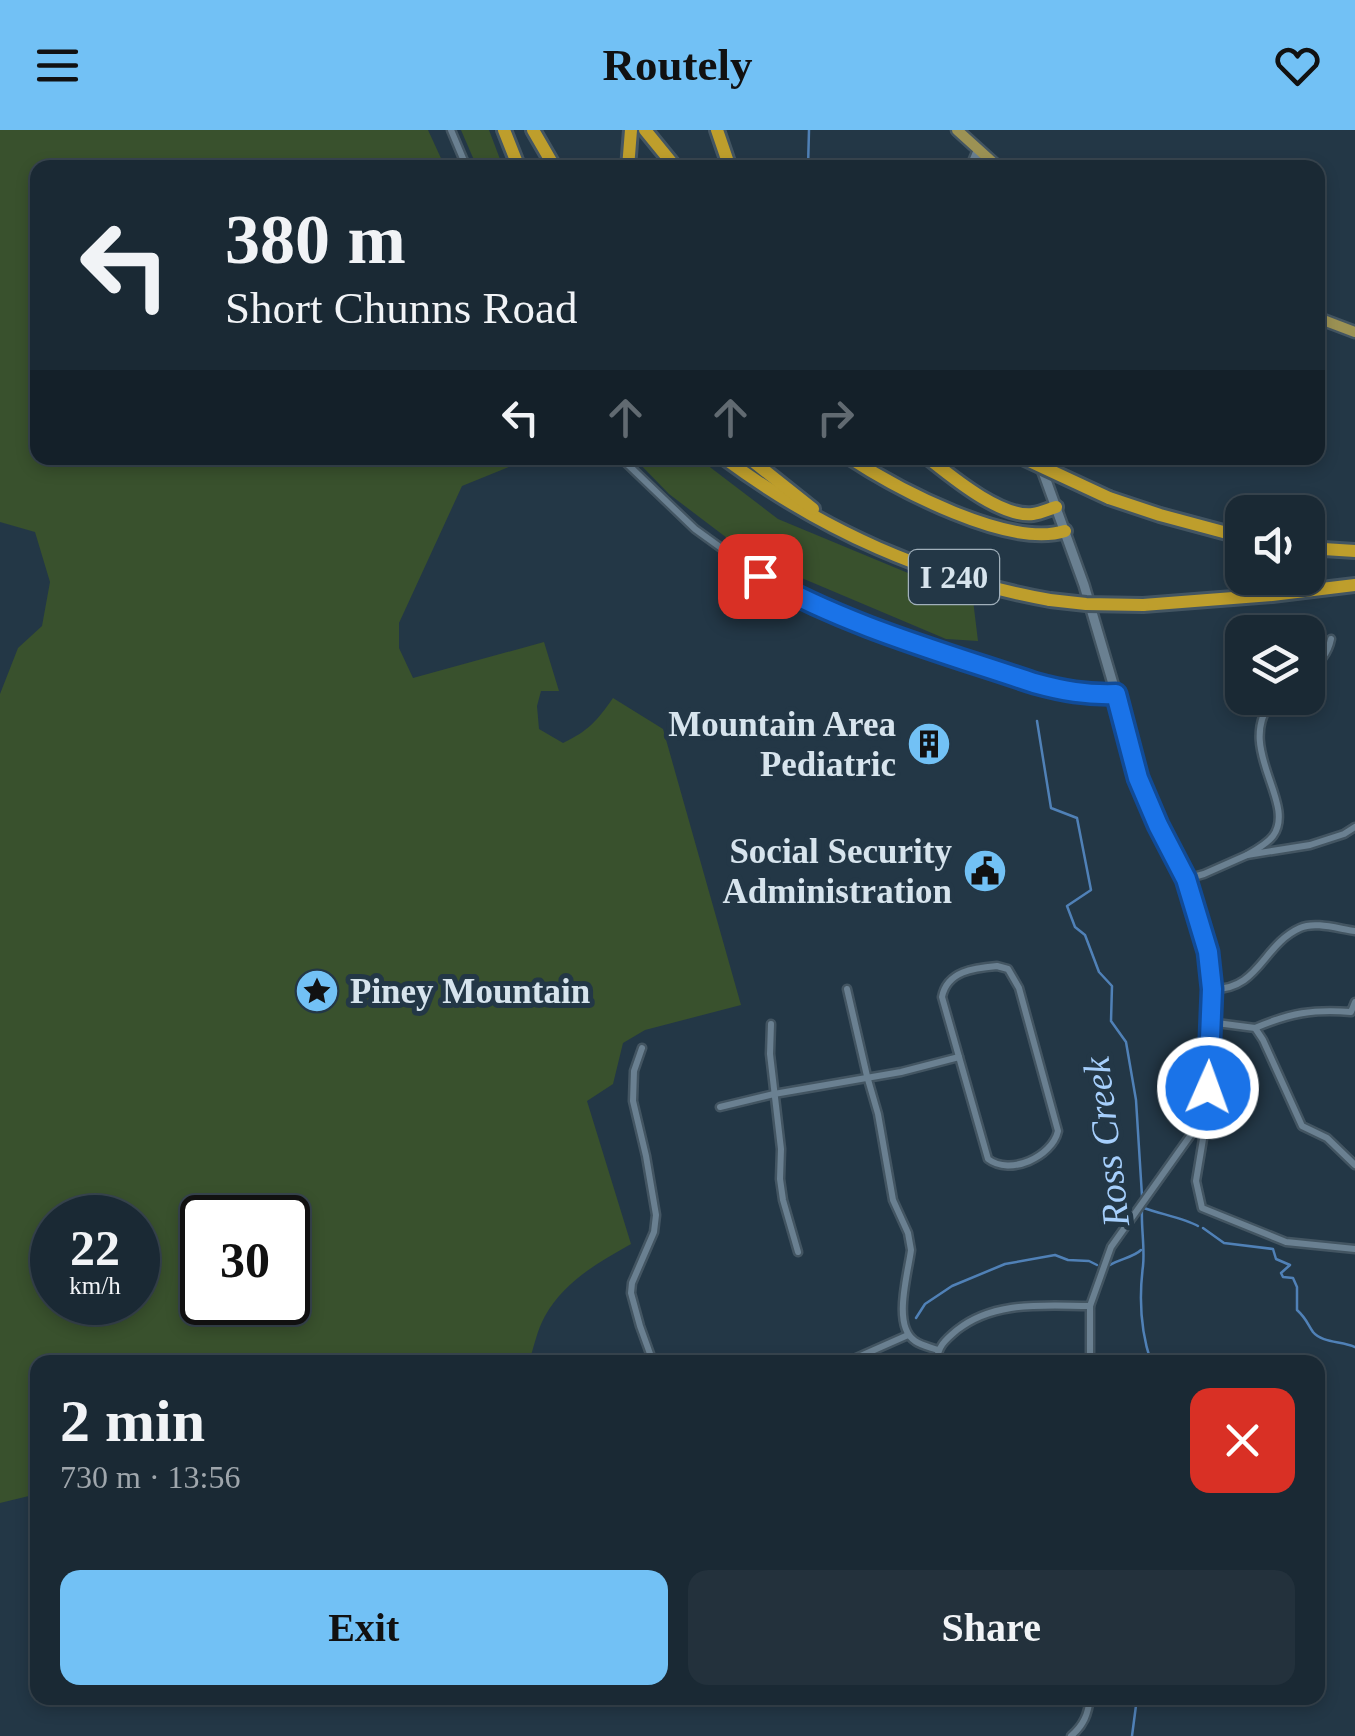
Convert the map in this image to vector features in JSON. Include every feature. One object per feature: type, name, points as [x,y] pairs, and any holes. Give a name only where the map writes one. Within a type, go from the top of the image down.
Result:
[{"type":"highway","points":[[504,130],[516,160]]},
{"type":"highway","points":[[534,130],[551,160]]},
{"type":"highway","points":[[629,160],[631,130]]},
{"type":"highway","points":[[717,130],[727,160]]},
{"type":"highway","points":[[648,134],[669,160]]},
{"type":"highway","name":"I 240","points":[[734,465],[784,500],[896,558],[976,584],[1050,600],[1144,605],[1355,584]]},
{"type":"highway","points":[[758,465],[809,506],[863,541]]},
{"type":"highway","points":[[862,465],[928,502],[962,516],[1033,533],[1065,531]]},
{"type":"highway","points":[[938,465],[984,498],[1011,511],[1034,514],[1056,507]]},
{"type":"highway","points":[[1038,465],[1110,498],[1225,533]]},
{"type":"highway","points":[[1325,549],[1355,551]]},
{"type":"main road","points":[[956,130],[989,160]]},
{"type":"main road","points":[[1325,321],[1355,332]]},
{"type":"street","points":[[452,130],[464,160]]},
{"type":"street","points":[[974,160],[978,151]]},
{"type":"street","points":[[628,465],[695,529],[760,576],[803,600],[1034,683],[1086,695],[1116,694]]},
{"type":"street","points":[[1041,465],[1084,585],[1138,778],[1186,879],[1208,952],[1212,989],[1209,1082],[1200,1122],[1111,1247],[1090,1306],[1090,1355]]},
{"type":"street","points":[[1325,655],[1331,639]]},
{"type":"street","points":[[1186,879],[1247,855],[1273,836],[1280,819],[1258,740],[1264,715]]},
{"type":"street","points":[[1247,855],[1310,844],[1355,827]]},
{"type":"street","points":[[1212,989],[1225,990],[1244,982],[1276,946],[1299,928],[1355,931]]},
{"type":"street","points":[[981,968],[1008,969],[1019,988],[1058,1131],[1056,1142],[1046,1152],[1009,1166],[988,1159],[959,1058],[942,997],[944,985],[952,977],[981,968]]},
{"type":"street","points":[[848,988],[878,1114],[893,1200],[911,1241],[902,1314],[908,1335],[919,1344],[938,1350]]},
{"type":"street","points":[[1209,1022],[1255,1028],[1302,1012],[1351,1012],[1355,1002]]},
{"type":"street","points":[[771,1024],[770,1054],[782,1149],[780,1179],[798,1252]]},
{"type":"street","points":[[1255,1028],[1302,1126],[1327,1138],[1355,1165]]},
{"type":"street","points":[[642,1048],[634,1071],[633,1101],[656,1215],[654,1232],[632,1283],[632,1293],[650,1355]]},
{"type":"street","points":[[720,1107],[959,1058]]},
{"type":"street","points":[[1200,1122],[1204,1139],[1196,1182],[1202,1208],[1286,1242],[1355,1249]]},
{"type":"street","points":[[938,1355],[945,1341],[971,1320],[994,1311],[1015,1306],[1090,1306]]},
{"type":"street","points":[[863,1355],[908,1335]]},
{"type":"street","points":[[1071,1736],[1082,1725],[1088,1705]]},
{"type":"green space","points":[[0,130],[428,130],[442,160],[30,160],[30,465],[514,465],[462,486],[399,623],[399,648],[413,678],[544,642],[559,691],[541,691],[537,706],[539,729],[563,743],[591,725],[613,698],[663,729],[741,1005],[645,1030],[623,1043],[613,1084],[587,1101],[631,1244],[594,1266],[562,1293],[542,1321],[531,1355],[30,1355],[30,1496],[0,1503],[0,694],[18,648],[42,626],[50,582],[35,532],[0,522]]},
{"type":"green space","points":[[461,130],[489,130],[500,160],[474,160]]},
{"type":"green space","points":[[641,465],[707,465],[778,519],[973,600],[978,641],[946,639],[752,557],[669,494]]},
{"type":"waterway","name":"Ross Creek","points":[[808,160],[809,130]]},
{"type":"waterway","name":"Ross Creek","points":[[1037,721],[1051,808],[1077,818],[1091,890],[1067,906],[1075,927],[1085,935],[1099,972],[1112,986],[1111,1021],[1126,1042],[1136,1100],[1142,1196]]},
{"type":"waterway","points":[[1144,1208],[1198,1226]]},
{"type":"waterway","name":"Ross Creek","points":[[1142,1209],[1142,1314],[1149,1355]]},
{"type":"waterway","points":[[1203,1228],[1224,1243],[1273,1249],[1276,1259],[1290,1265],[1281,1273],[1293,1278],[1297,1310],[1313,1332],[1355,1347]]},
{"type":"waterway","points":[[1110,1265],[1141,1250]]},
{"type":"waterway","points":[[916,1318],[925,1304],[952,1286],[1005,1264],[1055,1255],[1097,1265]]},
{"type":"waterway","name":"Ross Creek","points":[[1132,1736],[1136,1705]]},
{"type":"place","name":"Mountain Area Pediatric","points":[[929,744]]},
{"type":"place","name":"Social Security Administration","points":[[985,871]]},
{"type":"place","name":"Piney Mountain","points":[[317,991]]},
{"type":"route","points":[[760,576],[840,616],[1034,683],[1086,695],[1116,694],[1138,778],[1186,879],[1208,952],[1212,989],[1208,1088]]}]
